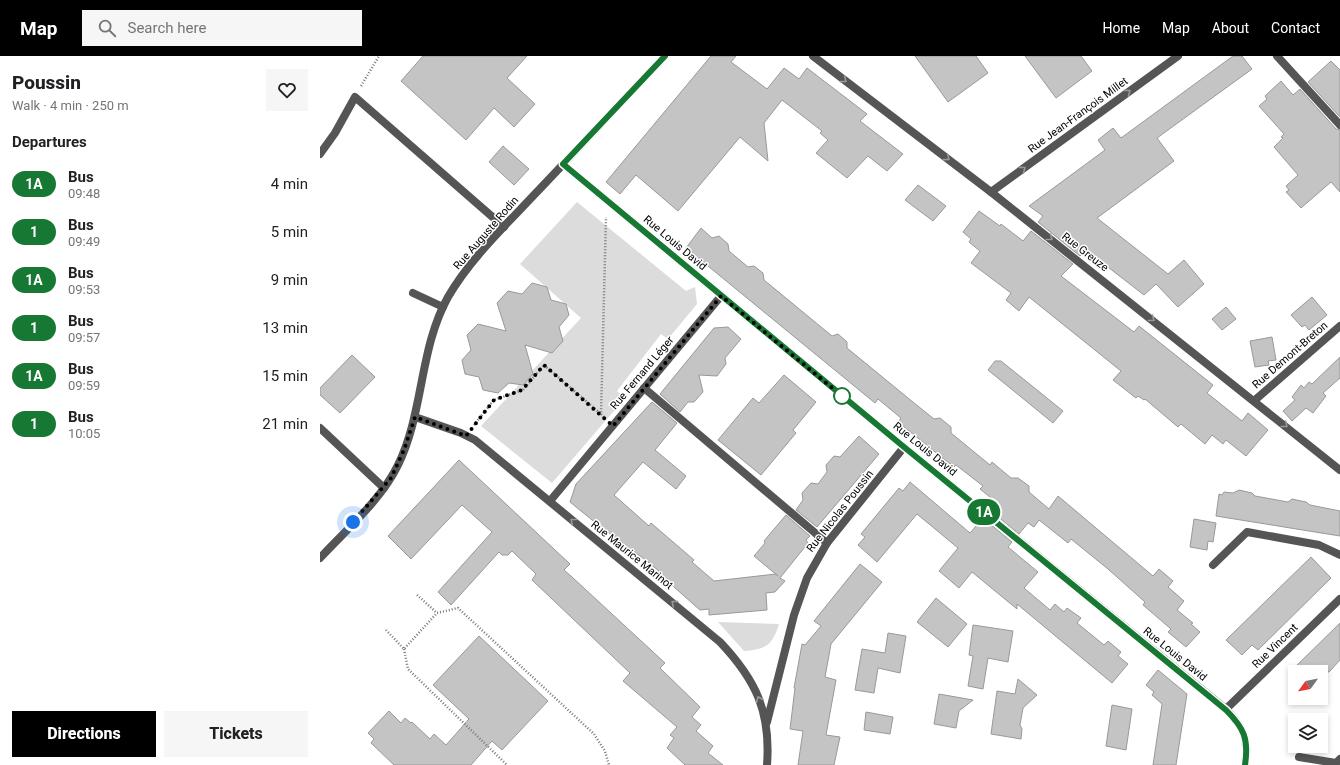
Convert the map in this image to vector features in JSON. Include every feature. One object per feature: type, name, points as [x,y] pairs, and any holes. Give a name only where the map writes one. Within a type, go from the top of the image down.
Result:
[{"type":"street","name":"Rue Auguste Rodin","points":[[320,558],[384,488],[398,465],[415,417],[426,357],[443,307],[467,269],[504,227],[665,56]]},
{"type":"street","name":"Rue Greuze","points":[[813,56],[991,192],[1255,400],[1340,470]]},
{"type":"street","name":"Rue Jean-François Millet","points":[[991,192],[1178,56]]},
{"type":"street","points":[[1277,56],[1340,125]]},
{"type":"street","points":[[320,154],[355,97],[504,227]]},
{"type":"street","name":"Rue Louis David","points":[[563,164],[904,447],[1226,710],[1240,724],[1244,732],[1247,748],[1245,765]]},
{"type":"street","points":[[413,293],[443,307]]},
{"type":"street","name":"Rue Fernand Léger","points":[[550,501],[721,296]]},
{"type":"street","name":"Rue Demont-Breton","points":[[1255,400],[1340,326]]},
{"type":"street","points":[[644,388],[827,543]]},
{"type":"street","name":"Rue Maurice Marinot","points":[[415,417],[466,436],[488,451],[720,642],[741,667],[763,710],[767,723],[767,765]]},
{"type":"street","points":[[320,428],[384,488]]},
{"type":"street","name":"Rue Nicolas Poussin","points":[[767,723],[794,615],[806,578],[827,543],[904,447]]},
{"type":"street","points":[[1213,565],[1247,532],[1319,545],[1340,555]]},
{"type":"street","name":"Rue Vincent","points":[[1226,710],[1340,599]]},
{"type":"street","points":[[1299,757],[1336,764],[1340,759]]},
{"type":"path","points":[[355,97],[379,56]]},
{"type":"path","points":[[601,414],[606,201]]},
{"type":"path","points":[[466,436],[494,400],[522,390],[544,365],[613,426]]},
{"type":"path","points":[[417,595],[437,613]]},
{"type":"path","points":[[404,649],[437,613],[458,608],[594,734],[606,751],[610,765]]},
{"type":"path","points":[[386,630],[404,649],[408,669],[507,765]]},
{"type":"shaded area","points":[[577,202],[686,291],[695,287],[697,304],[668,339],[661,334],[617,391],[625,398],[552,483],[481,426],[581,318],[520,264]]},
{"type":"shaded area","points":[[718,622],[779,624],[774,637],[768,645],[758,649],[744,651]]},
{"type":"building","points":[[423,56],[527,56],[507,78],[535,104],[514,127],[494,108],[466,140],[401,81]]},
{"type":"building","points":[[711,56],[736,56],[731,62],[767,89],[784,68],[799,79],[807,68],[867,114],[860,121],[903,154],[887,171],[868,156],[847,178],[816,153],[828,140],[820,133],[822,131],[782,100],[764,123],[768,161],[740,137],[678,211],[636,175],[620,194],[606,182]]},
{"type":"building","points":[[915,56],[976,56],[988,73],[948,102]]},
{"type":"building","points":[[1025,56],[1081,56],[1092,71],[1056,98]]},
{"type":"building","points":[[1233,56],[1242,56],[1252,69],[1157,138],[1174,161],[1097,218],[1168,274],[1184,260],[1204,284],[1178,307],[1156,284],[1144,295],[1086,250],[1080,256],[1038,222],[1043,216],[1029,206],[1105,150],[1098,140],[1113,128],[1121,138]]},
{"type":"building","points":[[1331,61],[1340,70],[1340,117],[1308,82]]},
{"type":"building","points":[[1281,81],[1293,95],[1300,89],[1336,129],[1340,130],[1340,192],[1331,182],[1301,208],[1286,192],[1289,190],[1286,186],[1298,175],[1274,147],[1283,138],[1281,137],[1284,134],[1259,106],[1267,99],[1265,96]]},
{"type":"building","points":[[503,146],[529,169],[514,185],[489,162]]},
{"type":"building","points":[[918,185],[946,206],[933,221],[905,200]]},
{"type":"building","points":[[979,211],[1000,226],[1001,224],[1023,241],[1031,231],[1073,264],[1061,276],[1134,332],[1139,326],[1213,385],[1207,393],[1242,421],[1248,413],[1268,430],[1246,456],[1226,440],[1223,444],[1212,435],[1205,444],[1181,424],[1178,427],[1145,399],[1144,400],[1138,396],[1136,398],[1113,380],[1121,371],[1029,297],[1019,311],[1006,300],[1011,293],[971,263],[980,251],[969,242],[971,239],[963,232]]},
{"type":"building","points":[[701,228],[712,238],[719,236],[728,244],[729,251],[748,267],[754,266],[763,273],[764,280],[832,336],[838,334],[847,342],[847,348],[934,419],[940,418],[951,427],[951,433],[990,465],[992,462],[1011,478],[1018,478],[1029,486],[1029,492],[1049,509],[1058,496],[1153,576],[1159,569],[1173,581],[1168,587],[1184,601],[1177,610],[1193,623],[1191,624],[1200,632],[1186,647],[1168,632],[1171,629],[1143,605],[1145,602],[1108,569],[1071,539],[1068,543],[1039,520],[1034,527],[1028,523],[1019,534],[990,510],[996,502],[980,489],[983,486],[956,465],[954,467],[945,460],[898,422],[901,418],[878,399],[875,403],[686,248]]},
{"type":"building","points":[[532,283],[547,287],[551,300],[566,304],[569,315],[559,327],[563,341],[552,353],[525,345],[533,374],[523,385],[509,383],[498,393],[483,390],[479,377],[465,374],[462,360],[471,350],[467,335],[478,324],[506,331],[497,303],[508,291],[522,294]]},
{"type":"building","points":[[1312,297],[1327,315],[1309,330],[1305,325],[1302,327],[1291,315]]},
{"type":"building","points":[[1226,307],[1236,319],[1222,330],[1212,319]]},
{"type":"building","points":[[728,327],[741,339],[725,358],[726,364],[717,376],[699,375],[703,392],[694,402],[688,402],[680,412],[660,394],[714,328]]},
{"type":"building","points":[[1272,337],[1276,360],[1268,361],[1269,365],[1255,367],[1250,341]]},
{"type":"building","points":[[352,355],[375,377],[340,413],[320,395],[320,388]]},
{"type":"building","points":[[1340,357],[1340,378],[1323,393],[1326,396],[1313,413],[1306,408],[1292,421],[1283,411],[1295,400],[1292,397],[1301,385],[1304,388],[1309,382],[1312,384]]},
{"type":"building","points":[[995,361],[1001,361],[1063,411],[1053,423],[988,370]]},
{"type":"building","points":[[784,375],[816,402],[793,430],[796,433],[761,475],[718,440],[753,398],[759,403]]},
{"type":"building","points":[[652,402],[677,423],[655,450],[686,476],[676,489],[643,462],[614,495],[649,526],[651,523],[694,560],[692,562],[714,581],[776,574],[754,556],[765,543],[764,541],[786,515],[810,536],[806,540],[808,543],[780,578],[785,581],[775,592],[766,593],[767,610],[709,615],[709,609],[700,610],[658,573],[659,571],[570,502],[576,484]]},
{"type":"building","points":[[859,436],[879,454],[817,527],[796,510],[803,500],[802,493],[811,483],[818,484],[827,472],[826,465],[834,456],[840,457]]},
{"type":"building","points":[[459,460],[570,564],[564,570],[665,663],[660,668],[700,707],[692,717],[701,725],[696,731],[713,746],[708,753],[723,765],[685,765],[667,748],[674,738],[670,735],[677,727],[623,681],[630,673],[532,580],[536,574],[512,551],[508,555],[502,555],[499,552],[451,605],[438,592],[492,532],[462,505],[411,559],[388,536]]},
{"type":"building","points":[[910,482],[970,533],[983,518],[1012,542],[1008,547],[1038,572],[1024,588],[1050,610],[1055,604],[1064,612],[1067,608],[1081,618],[1077,623],[1104,645],[1108,641],[1121,652],[1118,656],[1128,664],[1112,683],[1017,604],[1017,609],[972,572],[959,588],[939,571],[958,548],[917,514],[877,562],[858,545],[865,537],[861,534],[899,488],[903,491]]},
{"type":"building","points":[[1239,490],[1252,493],[1255,496],[1288,502],[1292,499],[1306,502],[1310,505],[1340,511],[1340,536],[1216,516],[1219,494],[1222,495],[1224,492],[1233,493]]},
{"type":"building","points":[[1194,519],[1216,523],[1213,542],[1208,541],[1207,550],[1190,547]]},
{"type":"building","points":[[1311,557],[1331,578],[1258,650],[1252,645],[1242,655],[1226,640]]},
{"type":"building","points":[[860,564],[882,582],[831,644],[825,677],[836,680],[826,735],[840,737],[834,765],[798,765],[803,731],[790,729],[794,688],[802,644],[805,645],[821,626],[814,621]]},
{"type":"building","points":[[936,598],[967,624],[948,647],[917,622]]},
{"type":"building","points":[[1340,623],[1340,660],[1329,672],[1328,665],[1297,665]]},
{"type":"building","points":[[973,625],[1013,631],[1008,662],[988,658],[983,689],[968,686],[973,656],[969,655]]},
{"type":"building","points":[[888,633],[906,636],[900,673],[878,668],[874,693],[855,690],[862,649],[885,653]]},
{"type":"building","points":[[479,636],[548,701],[502,750],[492,741],[471,765],[394,765],[371,743],[374,739],[368,733],[389,711],[401,723],[405,718],[411,723],[412,722],[430,739],[434,734],[446,745],[469,719],[433,685]]},
{"type":"building","points":[[1158,670],[1187,694],[1176,765],[1153,765],[1162,704],[1152,695],[1154,692],[1146,685]]},
{"type":"building","points":[[1018,679],[1037,695],[1023,708],[1020,725],[1022,729],[1021,739],[991,734],[997,691],[1015,694]]},
{"type":"building","points":[[939,694],[973,700],[959,711],[956,728],[934,724]]},
{"type":"building","points":[[1112,705],[1132,709],[1126,750],[1106,746]]},
{"type":"building","points":[[866,712],[893,717],[890,734],[864,730]]},
{"type":"bus line","name":"1A","points":[[665,56],[563,164],[904,447],[1226,710],[1240,724],[1244,732],[1247,748],[1245,765]]},
{"type":"route","points":[[353,522],[384,488],[391,478],[404,450],[415,417],[466,436],[494,400],[522,390],[544,365],[613,426],[721,296],[842,396]]}]
